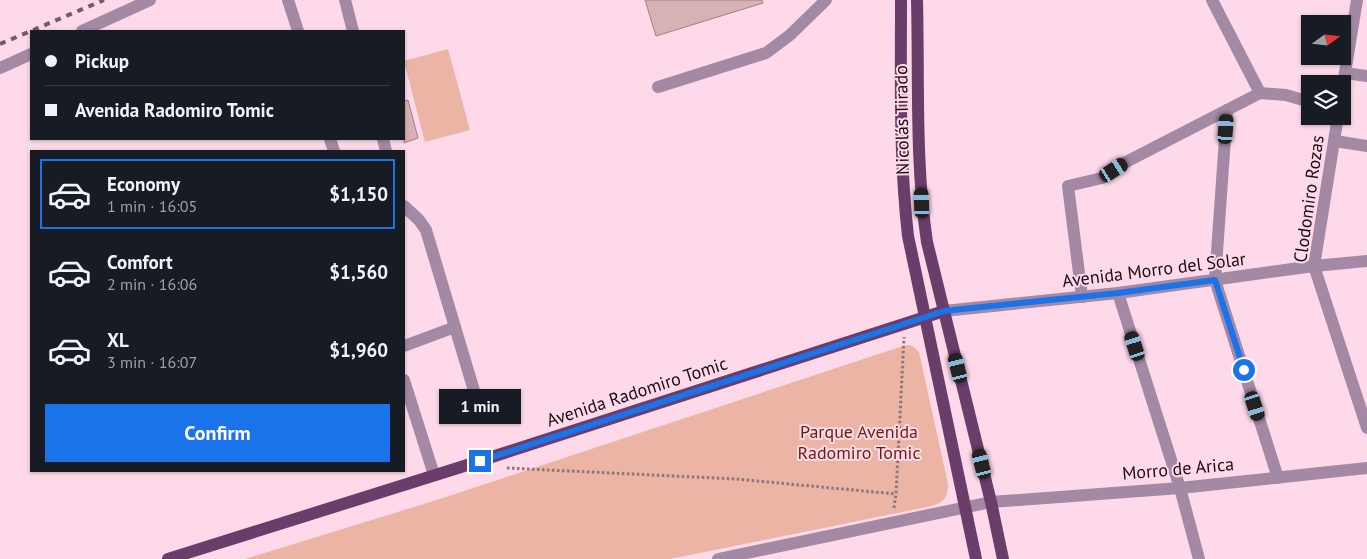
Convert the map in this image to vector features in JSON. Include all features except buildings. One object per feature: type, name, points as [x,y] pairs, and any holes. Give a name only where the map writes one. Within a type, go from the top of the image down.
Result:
[{"type":"main road","name":"Nicolás Tirado","points":[[901,0],[900,109],[903,198],[908,236],[976,559]]},
{"type":"main road","name":"Nicolás Tirado","points":[[918,0],[918,95],[922,203],[927,242],[991,502],[1003,559]]},
{"type":"main road","name":"Avenida Radomiro Tomic","points":[[168,559],[944,311]]},
{"type":"street","points":[[84,30],[150,0]]},
{"type":"street","points":[[288,0],[298,30]]},
{"type":"street","points":[[345,0],[353,30]]},
{"type":"street","points":[[658,86],[766,53],[790,36],[826,0]]},
{"type":"street","points":[[1212,0],[1260,94]]},
{"type":"street","points":[[1360,4],[1345,73],[1367,76]]},
{"type":"street","points":[[0,68],[30,54]]},
{"type":"street","points":[[1082,297],[1068,186],[1102,178],[1126,162],[1260,94],[1286,95],[1301,99]]},
{"type":"street","points":[[1227,110],[1215,280],[1278,478]]},
{"type":"street","name":"Clodomiro Rozas","points":[[1337,125],[1314,266],[1367,428]]},
{"type":"street","points":[[1334,141],[1367,146]]},
{"type":"street","points":[[405,207],[419,220],[426,230],[478,404]]},
{"type":"street","name":"Avenida Morro del Solar","points":[[944,311],[1118,293],[1314,266],[1367,261]]},
{"type":"street","points":[[1118,293],[1180,488],[1199,559]]},
{"type":"street","points":[[405,346],[455,327]]},
{"type":"street","points":[[405,383],[434,475]]},
{"type":"street","name":"Morro de Arica","points":[[991,502],[1180,488],[1367,468]]},
{"type":"street","points":[[718,559],[991,502]]},
{"type":"path","points":[[891,523],[896,494],[905,324]]},
{"type":"path","points":[[500,468],[736,479],[896,494]]},
{"type":"green space","points":[[448,49],[470,130],[425,142],[405,61]]},
{"type":"green space","name":"Parque Avenida Radomiro Tomic","points":[[909,345],[919,352],[948,484],[945,498],[940,503],[932,506],[670,559],[245,559],[440,499]]},
{"type":"railway","points":[[33,30],[104,0]]},
{"type":"railway","points":[[0,44],[30,31]]},
{"type":"route","points":[[480,461],[944,311],[1118,293],[1215,280],[1244,370]]}]
